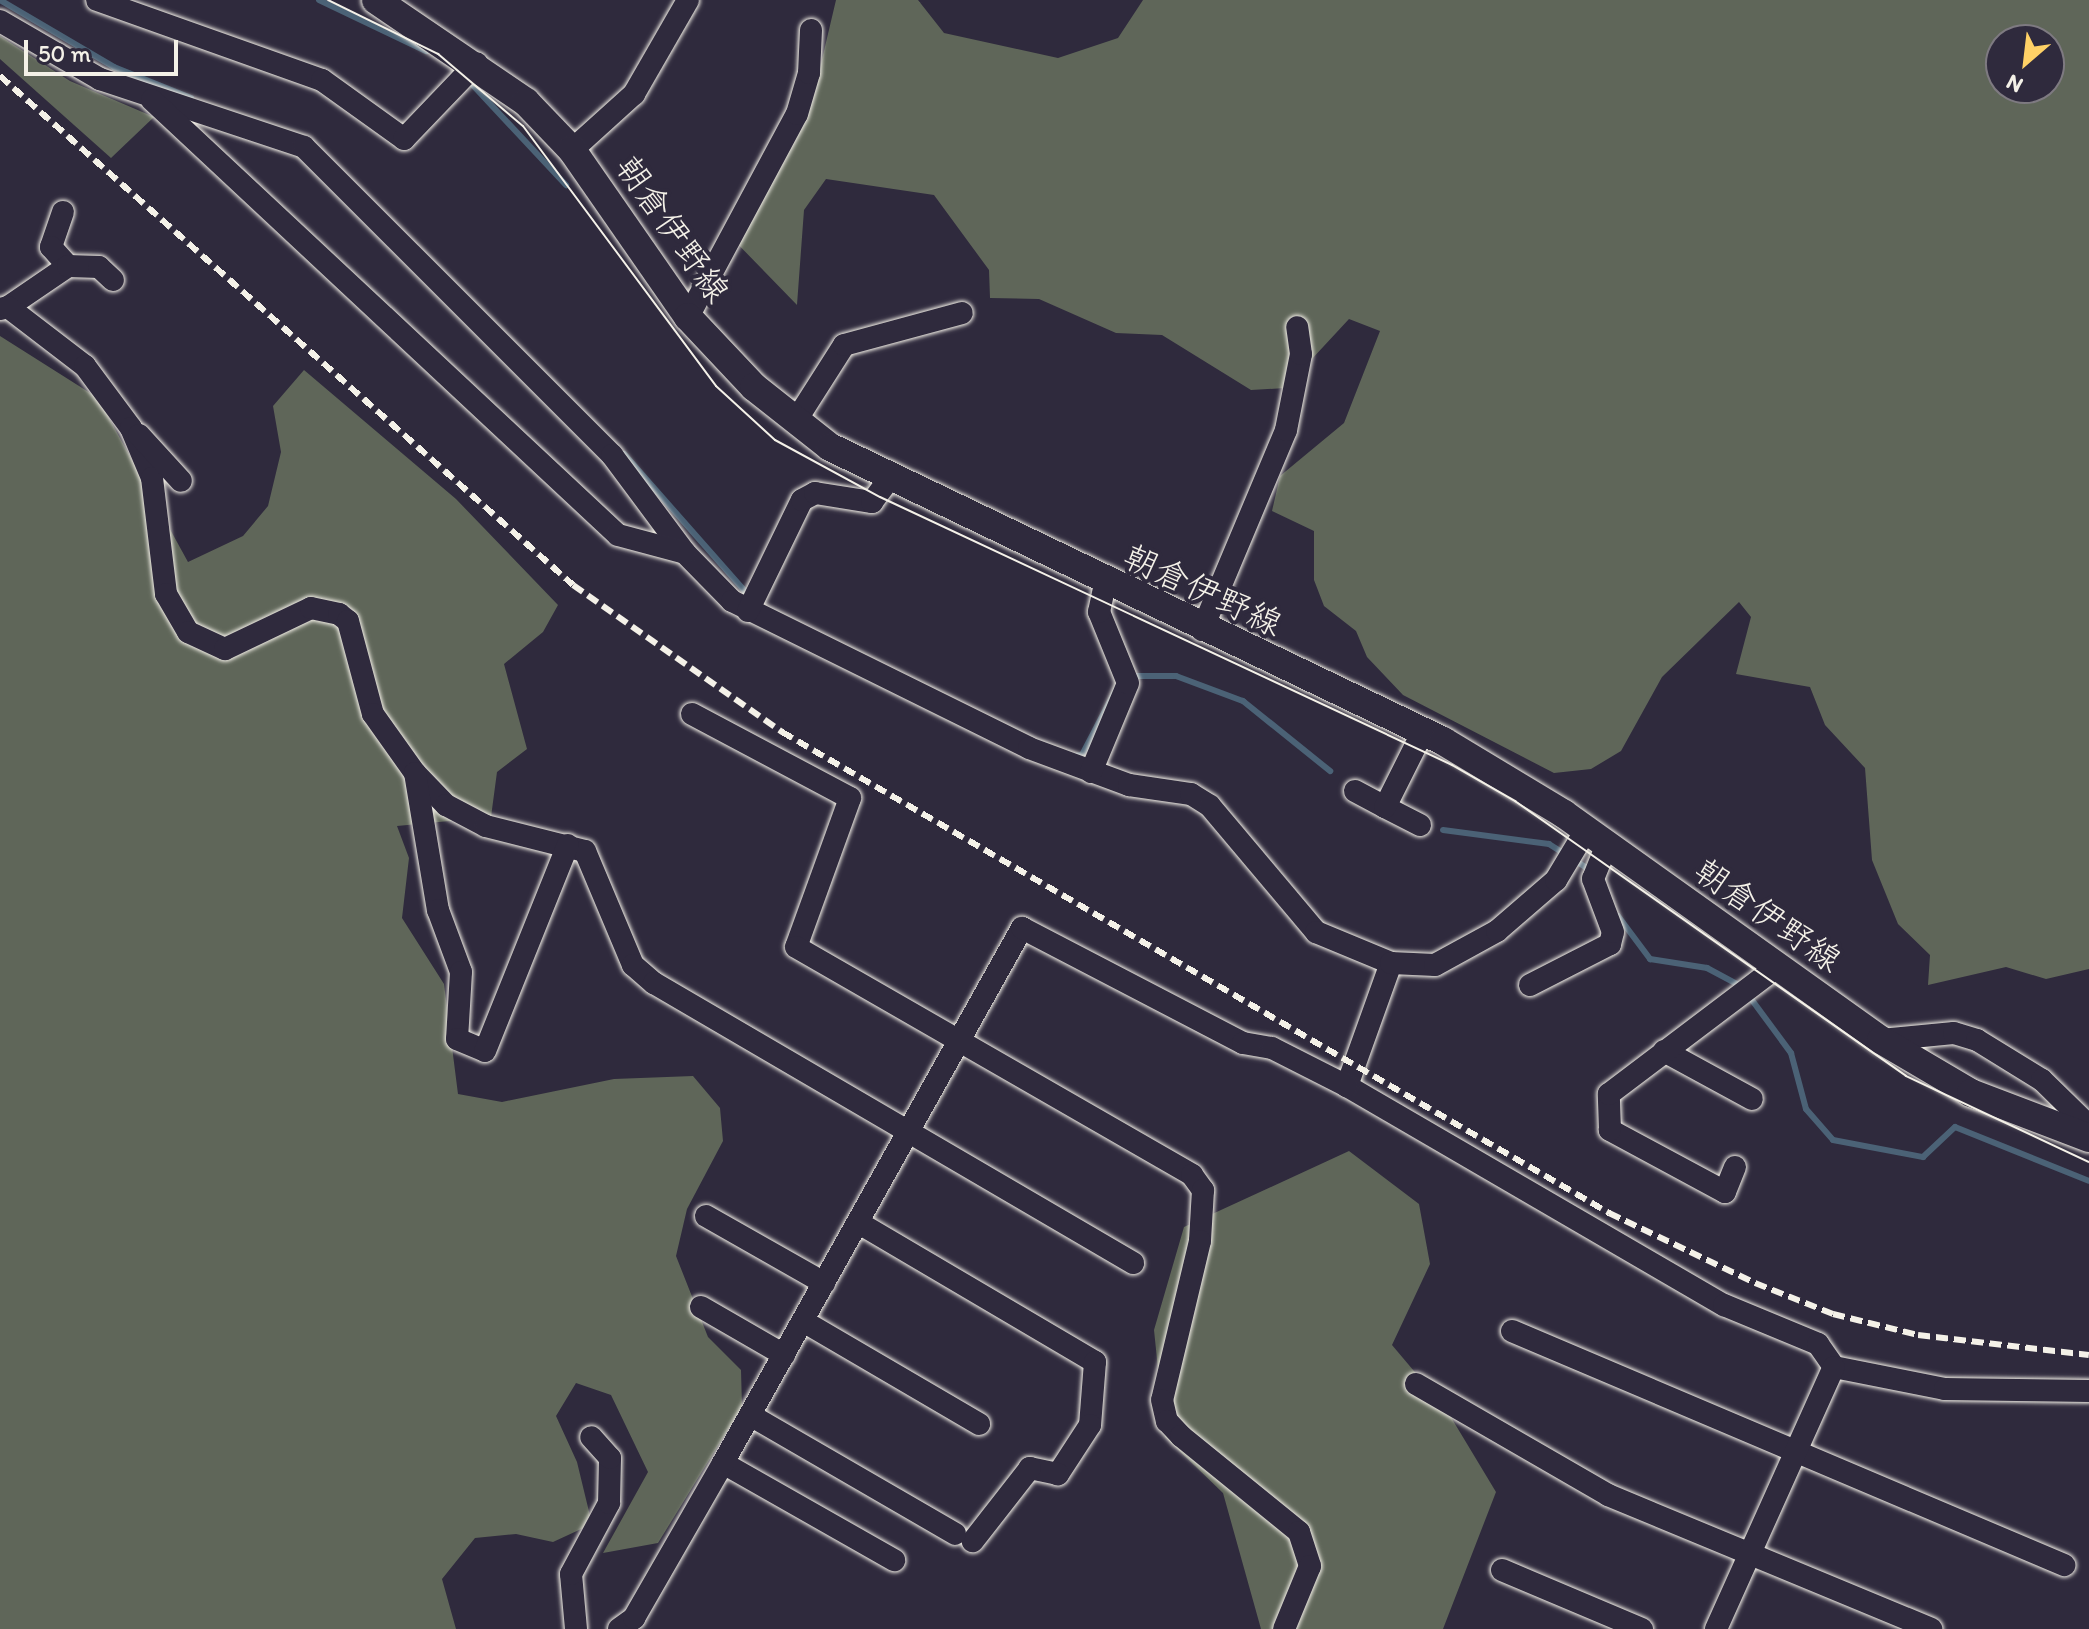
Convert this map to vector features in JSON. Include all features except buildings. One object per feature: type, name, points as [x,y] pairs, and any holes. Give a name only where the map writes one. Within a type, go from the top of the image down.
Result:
[{"type":"main road","name":"朝倉伊野線","points":[[376,0],[477,63],[572,150],[688,317],[795,422],[888,481],[1423,731],[1597,838],[1758,982],[1881,1040],[1971,1093],[2089,1138]]},
{"type":"street","points":[[97,0],[322,80],[404,139],[477,63]]},
{"type":"street","points":[[572,150],[634,94],[688,0]]},
{"type":"street","points":[[0,21],[100,79],[304,147],[612,455],[685,553],[748,611],[956,716],[1091,772],[1197,797],[1316,932],[1391,963],[1435,965],[1497,931],[1570,858],[1597,838]]},
{"type":"street","points":[[688,317],[797,114],[809,73],[811,30]]},
{"type":"street","points":[[150,98],[618,535],[685,553]]},
{"type":"street","points":[[63,212],[51,247],[68,266]]},
{"type":"street","points":[[113,280],[99,267],[68,266],[4,308],[99,380],[131,428],[181,481]]},
{"type":"street","points":[[795,422],[844,345],[962,313]]},
{"type":"street","points":[[1202,630],[1286,430],[1301,354],[1297,327]]},
{"type":"street","points":[[131,428],[152,478],[166,594],[188,632],[225,649],[311,608],[339,614],[348,621],[373,714],[415,773],[446,805],[486,826],[585,851],[601,876],[633,965],[654,983],[910,1128],[1133,1263]]},
{"type":"street","points":[[748,611],[802,500],[815,493],[872,502],[888,481]]},
{"type":"street","points":[[1091,772],[1128,683],[1099,612],[1105,584]]},
{"type":"street","points":[[692,714],[850,798],[796,947],[959,1038],[1192,1175],[1203,1190],[1200,1241],[1162,1400],[1167,1421],[1181,1436],[1299,1532],[1310,1566],[1284,1629]]},
{"type":"street","points":[[1385,807],[1423,731]]},
{"type":"street","points":[[415,773],[438,910],[461,972],[457,1039],[485,1051],[568,845]]},
{"type":"street","points":[[1355,791],[1420,825]]},
{"type":"street","points":[[1530,985],[1610,944],[1613,932],[1594,873],[1597,838]]},
{"type":"street","points":[[619,1629],[634,1618],[859,1223],[1022,928],[1243,1043],[1272,1048],[1347,1086],[1724,1305],[1818,1344],[1834,1367],[1945,1389],[2089,1391]]},
{"type":"street","points":[[1347,1086],[1391,963]]},
{"type":"street","points":[[1735,1167],[1725,1192],[1610,1130],[1609,1094],[1758,982]]},
{"type":"street","points":[[1881,1040],[1954,1033],[1977,1040],[2042,1080],[2089,1126]]},
{"type":"street","points":[[1664,1051],[1752,1099]]},
{"type":"street","points":[[706,1216],[824,1283]]},
{"type":"street","points":[[750,1415],[964,1537],[1030,1468],[1058,1474],[1090,1425],[1095,1362],[859,1223]]},
{"type":"street","points":[[701,1307],[784,1355]]},
{"type":"street","points":[[803,1321],[979,1424]]},
{"type":"street","points":[[1512,1331],[1796,1447],[2064,1565]]},
{"type":"street","points":[[1716,1629],[1834,1367]]},
{"type":"street","points":[[1416,1384],[1608,1495],[1931,1629]]},
{"type":"street","points":[[576,1629],[571,1574],[609,1503],[610,1458],[591,1437]]},
{"type":"street","points":[[723,1463],[894,1560]]},
{"type":"street","points":[[1502,1570],[1642,1629]]},
{"type":"green space","points":[[836,0],[918,0],[944,33],[1058,58],[1118,38],[1143,0],[2089,0],[2089,969],[2046,979],[2006,967],[1928,985],[1930,955],[1898,924],[1872,860],[1865,768],[1825,725],[1810,687],[1736,674],[1751,617],[1739,602],[1662,677],[1621,751],[1591,769],[1554,773],[1403,695],[1367,657],[1356,631],[1324,606],[1314,580],[1314,531],[1272,511],[1280,476],[1344,423],[1380,331],[1349,319],[1285,388],[1251,390],[1162,335],[1116,333],[1039,299],[990,298],[989,270],[934,195],[826,179],[804,210],[797,305],[727,233],[815,89]]},
{"type":"green space","points":[[0,36],[70,81],[154,117],[111,158],[0,59]]},
{"type":"green space","points":[[0,336],[98,398],[188,562],[243,536],[268,506],[281,452],[273,406],[304,370],[456,499],[558,605],[543,632],[504,664],[527,749],[497,772],[491,817],[397,826],[409,858],[402,918],[444,984],[458,1094],[502,1102],[614,1079],[693,1076],[720,1108],[723,1141],[687,1209],[676,1256],[708,1337],[741,1370],[742,1407],[658,1543],[603,1553],[648,1472],[611,1395],[576,1383],[556,1416],[577,1462],[592,1524],[553,1542],[516,1534],[475,1538],[442,1579],[456,1629],[0,1629]]},
{"type":"green space","points":[[1349,1151],[1419,1204],[1430,1264],[1392,1345],[1446,1409],[1496,1492],[1443,1629],[1261,1629],[1223,1493],[1165,1437],[1154,1330],[1184,1227]]},
{"type":"waterway","points":[[0,0],[114,67],[191,98]]},
{"type":"waterway","points":[[319,0],[426,51]]},
{"type":"waterway","points":[[468,80],[566,185]]},
{"type":"waterway","points":[[624,454],[749,596]]},
{"type":"waterway","points":[[1137,676],[1176,676],[1243,701],[1330,771]]},
{"type":"waterway","points":[[1074,756],[1082,755],[1120,682]]},
{"type":"waterway","points":[[1443,830],[1549,844],[1590,870]]},
{"type":"waterway","points":[[1618,916],[1650,959],[1707,968],[1742,987]]},
{"type":"waterway","points":[[1749,996],[1791,1053],[1806,1109],[1833,1140],[1923,1157],[1955,1127],[2089,1181]]},
{"type":"tram line","points":[[328,0],[438,54],[523,126],[716,386],[775,440],[880,497],[1452,765],[1515,801],[1906,1076],[2089,1162]]},
{"type":"railway","points":[[0,76],[573,585],[782,732],[1609,1213],[1755,1283],[1833,1314],[1918,1335],[2089,1355]]}]
